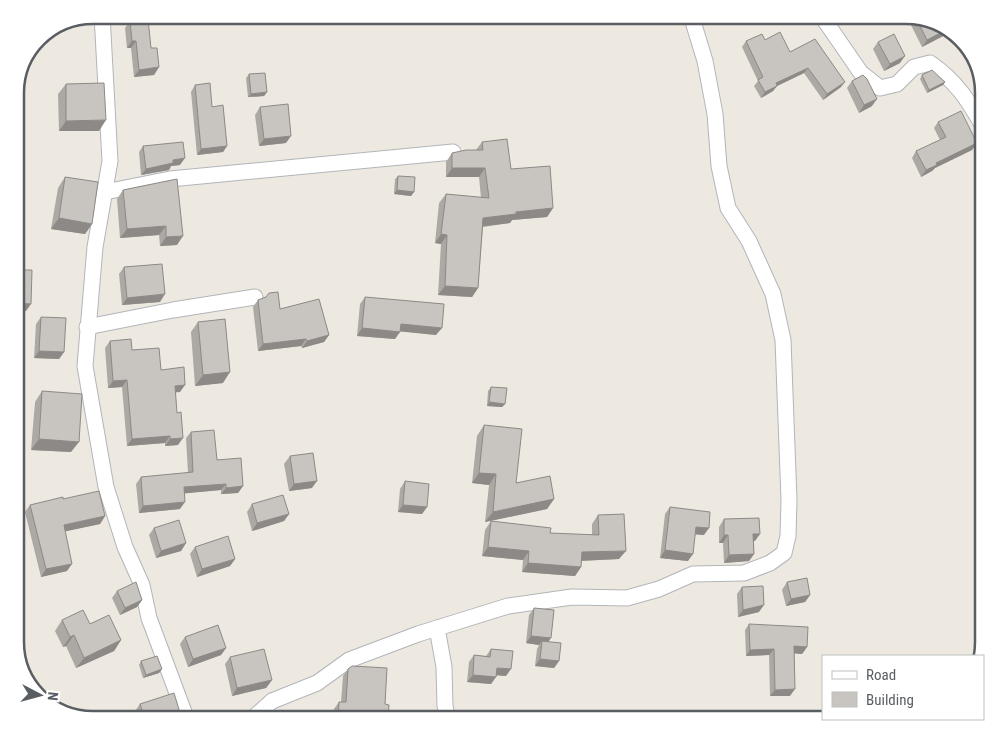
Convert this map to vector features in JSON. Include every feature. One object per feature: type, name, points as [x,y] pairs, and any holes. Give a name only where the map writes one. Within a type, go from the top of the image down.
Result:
[{"type":"street","points":[[102,24],[110,161],[95,246],[85,366],[106,487],[125,547],[142,585],[152,627],[184,711]]},
{"type":"street","points":[[261,711],[272,701],[317,683],[349,660],[437,628],[508,606],[572,597],[627,598],[659,589],[693,574],[744,573],[770,563],[784,553],[788,536],[789,500],[783,340],[773,294],[749,241],[728,208],[719,166],[715,114],[693,24]]},
{"type":"street","points":[[827,24],[861,73],[880,88],[897,84],[914,67],[930,63],[949,76],[966,96],[975,112]]},
{"type":"street","points":[[105,192],[170,179],[348,164],[453,152]]},
{"type":"street","points":[[87,327],[254,296]]},
{"type":"street","points":[[437,628],[444,667],[446,711]]},
{"type":"building","points":[[130,24],[149,24],[151,48],[157,48],[159,67],[139,70],[136,41],[132,41]]},
{"type":"building","points":[[919,25],[941,33],[927,40]]},
{"type":"building","points":[[780,32],[790,52],[815,39],[845,82],[827,94],[808,68],[776,83],[777,86],[765,92],[758,80],[763,77],[746,41],[762,34],[765,40]]},
{"type":"building","points":[[894,34],[905,56],[890,64],[878,42]]},
{"type":"building","points":[[932,70],[945,82],[929,90],[922,75]]},
{"type":"building","points":[[265,73],[267,92],[251,94],[249,74]]},
{"type":"building","points":[[863,75],[877,99],[864,105],[852,81]]},
{"type":"building","points":[[104,83],[106,120],[66,121],[66,84]]},
{"type":"building","points":[[210,83],[212,107],[223,105],[227,146],[201,149],[195,85]]},
{"type":"building","points":[[288,104],[291,136],[264,139],[260,107]]},
{"type":"building","points":[[961,111],[975,139],[975,144],[926,170],[916,151],[946,137],[938,122]]},
{"type":"building","points":[[507,139],[511,169],[550,166],[553,208],[483,218],[478,288],[445,286],[447,235],[441,234],[446,194],[489,198],[485,168],[452,168],[452,153],[466,150],[483,150],[482,142]]},
{"type":"building","points":[[183,142],[185,158],[173,160],[173,163],[146,169],[143,146]]},
{"type":"building","points":[[398,176],[415,177],[414,192],[397,190]]},
{"type":"building","points":[[65,177],[98,182],[92,224],[59,218]]},
{"type":"building","points":[[177,179],[183,236],[166,237],[166,226],[127,229],[123,190]]},
{"type":"building","points":[[162,264],[165,294],[127,298],[124,267]]},
{"type":"building","points":[[24,270],[32,270],[31,304],[24,304]]},
{"type":"building","points":[[278,292],[280,309],[319,299],[329,335],[307,341],[306,339],[263,344],[258,300],[266,297],[269,293]]},
{"type":"building","points":[[365,297],[444,304],[442,328],[401,324],[400,332],[362,328]]},
{"type":"building","points":[[41,317],[66,318],[64,352],[39,351]]},
{"type":"building","points":[[225,319],[230,372],[203,375],[198,322]]},
{"type":"building","points":[[131,339],[132,350],[159,348],[161,370],[184,367],[185,385],[175,386],[177,413],[181,412],[183,438],[170,439],[170,436],[132,439],[127,380],[113,381],[110,341]]},
{"type":"building","points":[[491,387],[507,388],[505,404],[489,402]]},
{"type":"building","points":[[42,391],[82,394],[79,442],[39,439]]},
{"type":"building","points":[[484,425],[522,429],[516,483],[550,476],[554,499],[493,512],[496,474],[479,473]]},
{"type":"building","points":[[214,430],[217,460],[241,458],[243,486],[226,488],[226,484],[184,487],[185,502],[143,506],[141,477],[193,472],[191,432]]},
{"type":"building","points":[[313,453],[317,481],[294,484],[290,456]]},
{"type":"building","points":[[405,481],[429,484],[427,507],[403,505]]},
{"type":"building","points":[[99,491],[105,516],[64,525],[72,564],[46,569],[30,505]]},
{"type":"building","points":[[283,495],[289,514],[257,523],[252,504]]},
{"type":"building","points":[[670,507],[710,512],[709,528],[696,527],[693,554],[665,550]]},
{"type":"building","points":[[624,514],[626,551],[582,552],[581,567],[528,563],[529,551],[488,547],[491,521],[551,528],[550,533],[599,535],[598,515]]},
{"type":"building","points":[[759,518],[760,534],[753,534],[754,554],[729,555],[728,535],[724,535],[724,519]]},
{"type":"building","points":[[179,520],[186,543],[161,551],[154,528]]},
{"type":"building","points":[[228,536],[235,559],[202,569],[195,547]]},
{"type":"building","points":[[807,578],[810,595],[791,599],[787,582]]},
{"type":"building","points":[[136,582],[142,600],[125,608],[117,591]]},
{"type":"building","points":[[763,586],[764,605],[743,610],[742,587]]},
{"type":"building","points":[[534,608],[554,610],[551,638],[531,636]]},
{"type":"building","points":[[83,610],[90,624],[109,615],[121,640],[84,658],[74,635],[70,637],[62,620]]},
{"type":"building","points":[[749,624],[808,627],[807,647],[794,646],[795,689],[775,690],[774,649],[750,650]]},
{"type":"building","points":[[218,625],[226,648],[193,659],[185,637]]},
{"type":"building","points":[[542,641],[561,643],[559,661],[540,659]]},
{"type":"building","points":[[264,649],[272,680],[237,688],[230,657]]},
{"type":"building","points":[[491,649],[513,651],[511,669],[497,668],[496,677],[473,675],[474,655],[490,657]]},
{"type":"building","points":[[157,656],[162,669],[146,675],[141,661]]},
{"type":"building","points":[[352,666],[387,668],[385,704],[389,705],[389,711],[338,711],[339,702],[346,702],[348,669]]},
{"type":"building","points":[[174,693],[179,711],[142,711],[140,704]]}]
